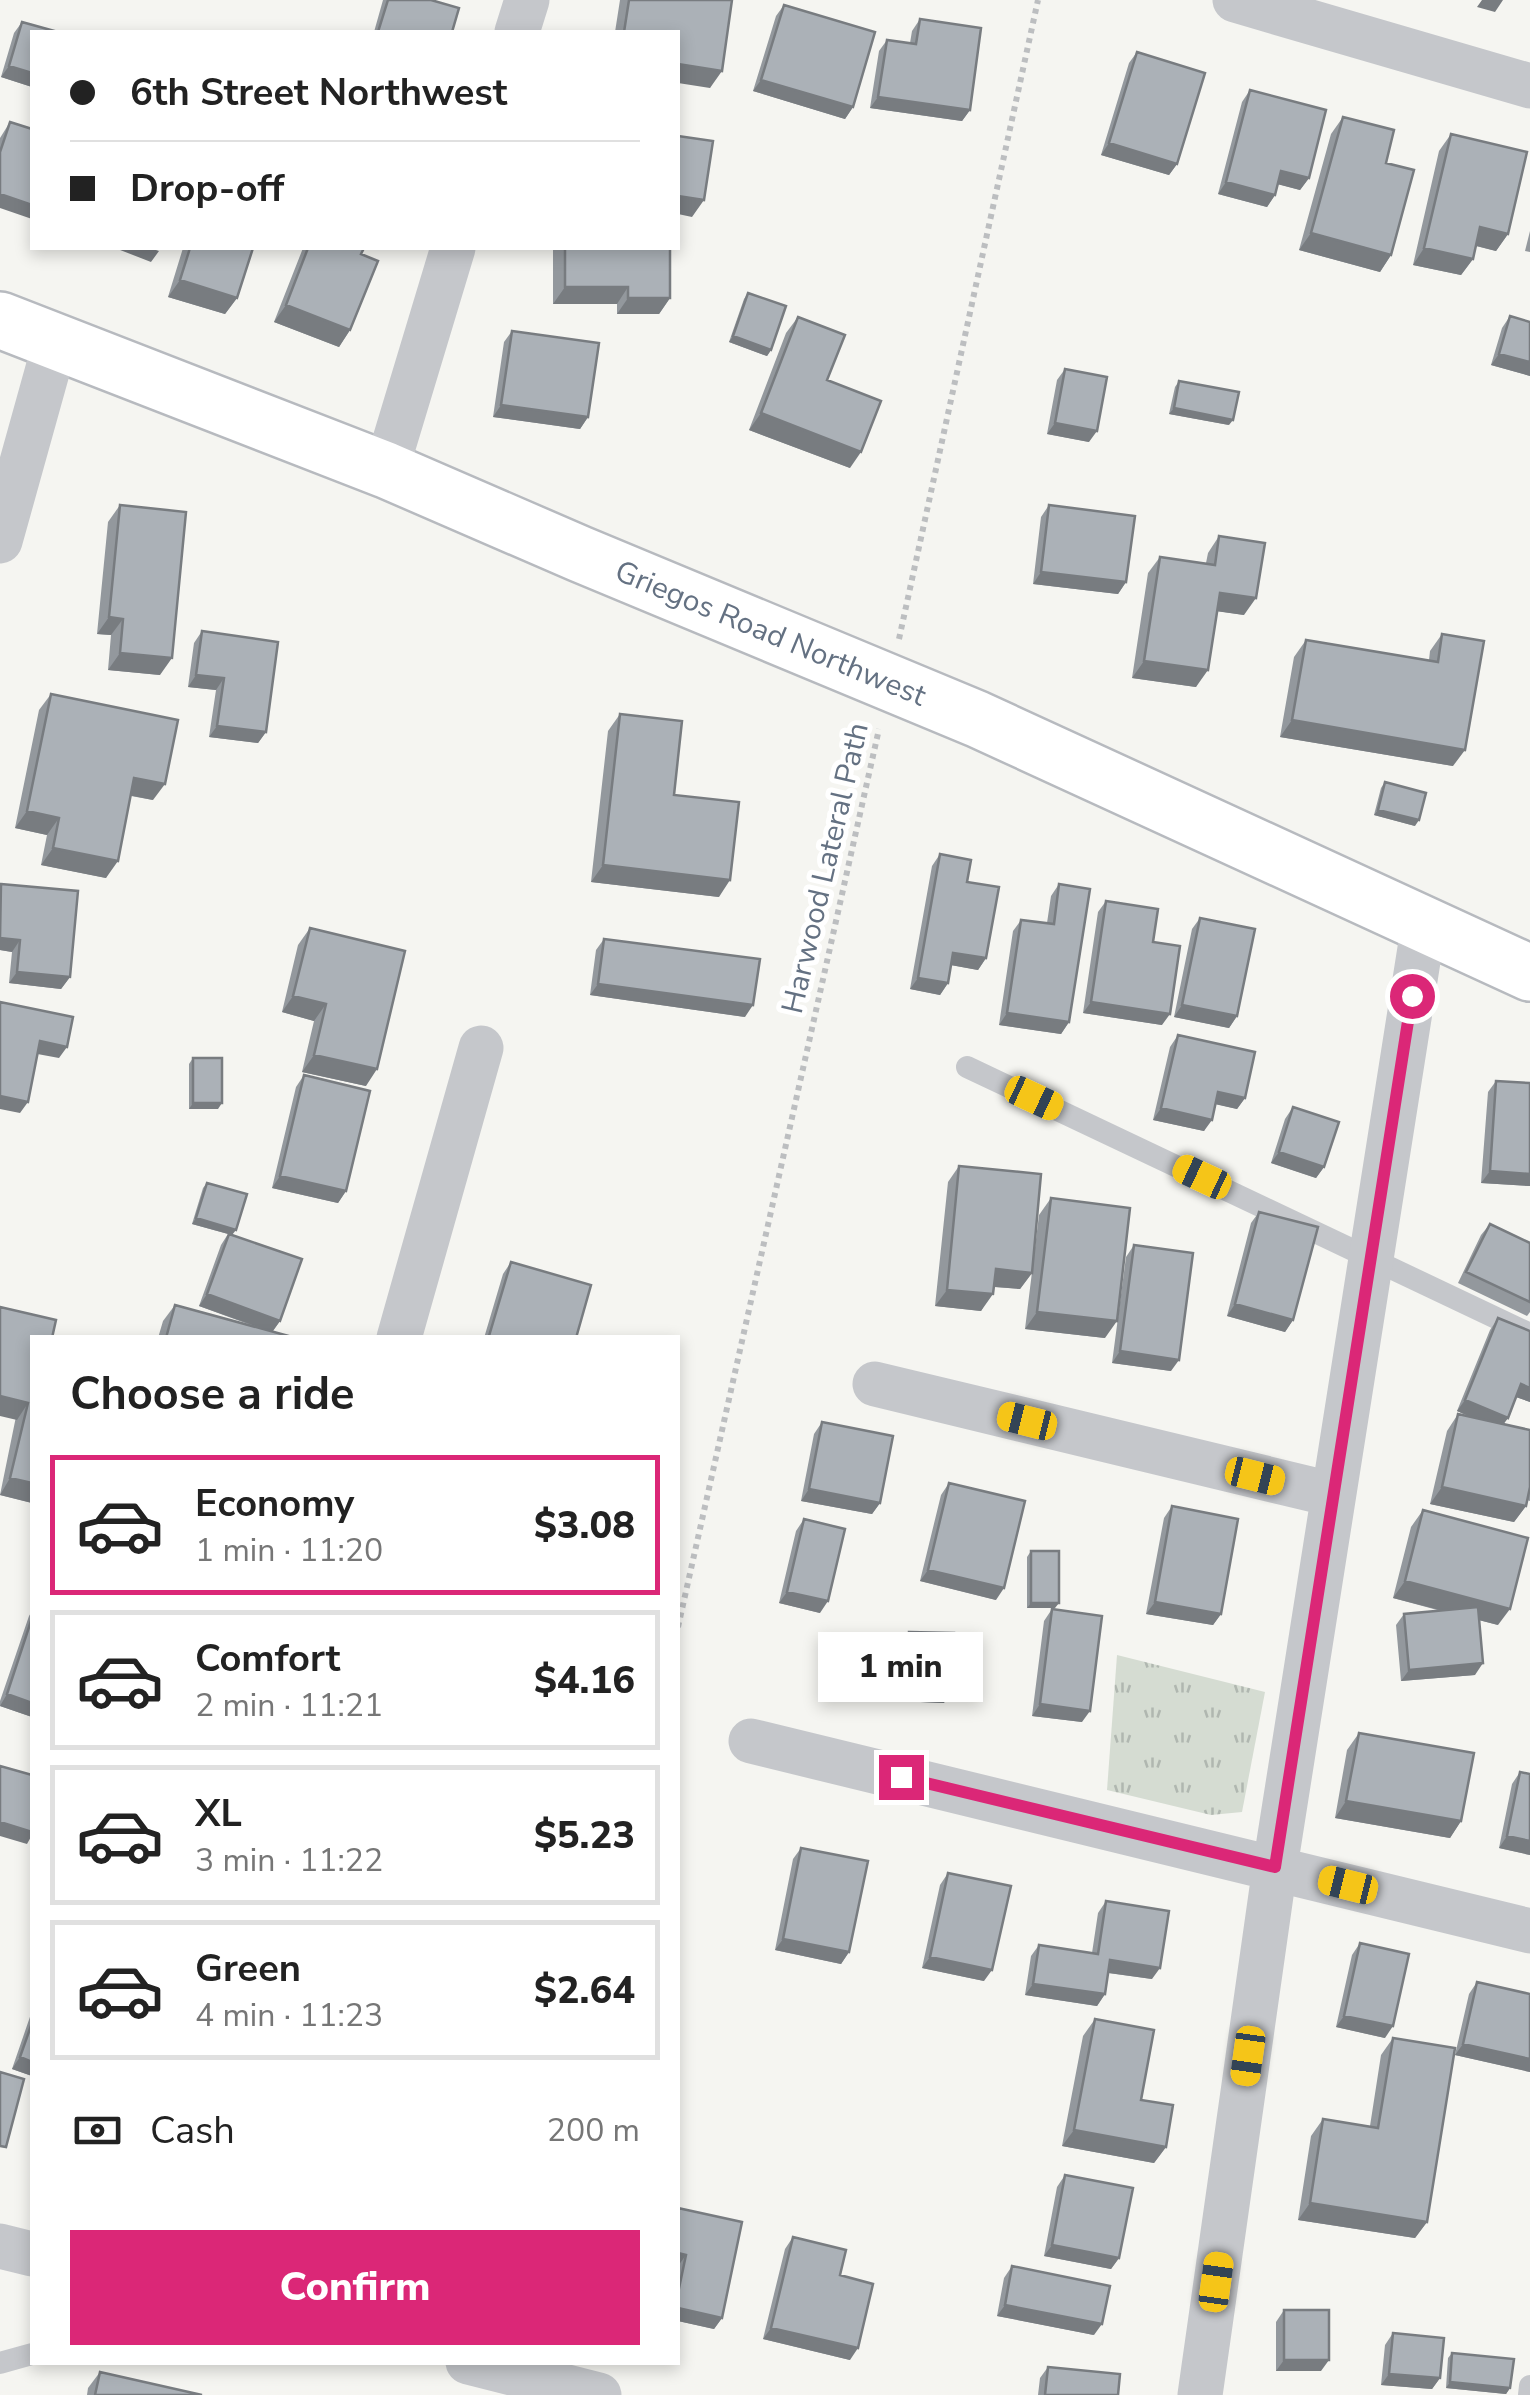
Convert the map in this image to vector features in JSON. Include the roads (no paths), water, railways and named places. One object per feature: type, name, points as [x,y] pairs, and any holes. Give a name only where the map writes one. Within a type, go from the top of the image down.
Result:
[{"type":"main road","name":"Griegos Road Northwest","points":[[0,320],[386,470],[995,727],[1530,973]]},
{"type":"street","points":[[518,30],[527,0]]},
{"type":"street","points":[[1235,0],[1530,86]]},
{"type":"street","points":[[386,470],[452,250]]},
{"type":"street","points":[[0,542],[56,340]]},
{"type":"street","points":[[1200,2395],[1331,1494],[1424,922]]},
{"type":"street","points":[[400,1335],[481,1048]]},
{"type":"street","points":[[875,1384],[1331,1494]]},
{"type":"street","points":[[751,1742],[1530,1932]]},
{"type":"street","points":[[0,2246],[30,2254]]},
{"type":"street","points":[[480,2365],[599,2395]]},
{"type":"lane","points":[[967,1067],[1530,1334]]},
{"type":"lane","points":[[0,2364],[30,2355]]},
{"type":"lane","points":[[1529,2395],[1530,2386]]}]
